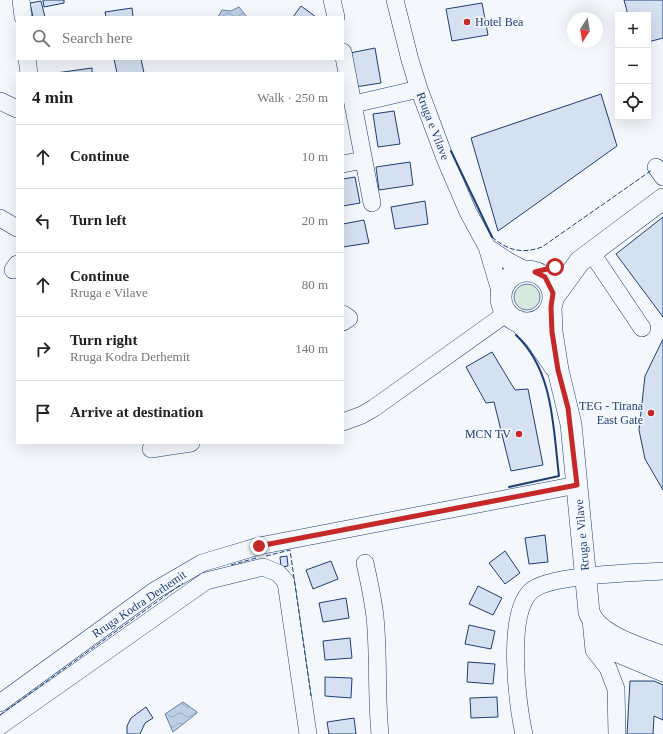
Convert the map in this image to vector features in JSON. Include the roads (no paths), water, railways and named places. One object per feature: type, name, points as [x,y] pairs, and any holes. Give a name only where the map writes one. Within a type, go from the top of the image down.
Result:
[{"type":"main road","points":[[585,256],[531,271],[519,272],[507,280],[501,294],[504,307],[513,317],[531,322],[537,321],[548,313],[552,303],[585,256],[663,198]]},
{"type":"main road","points":[[531,271],[548,282],[552,303]]},
{"type":"main road","name":"Rruga e Vilave","points":[[552,303],[552,332],[558,370],[568,408],[592,620]]},
{"type":"main road","name":"Rruga e Vilave","points":[[513,317],[535,338],[558,370]]},
{"type":"main road","points":[[592,620],[606,633],[663,657]]},
{"type":"street","points":[[22,0],[23,16]]},
{"type":"street","points":[[332,0],[336,16]]},
{"type":"street","name":"Rruga e Vilave","points":[[395,0],[419,89],[462,197],[487,247],[501,294]]},
{"type":"street","points":[[344,57],[372,203]]},
{"type":"street","points":[[27,60],[29,72]]},
{"type":"street","points":[[354,104],[419,89]]},
{"type":"street","points":[[0,101],[16,109]]},
{"type":"street","points":[[344,164],[363,160]]},
{"type":"street","points":[[0,218],[16,227]]},
{"type":"street","name":"Rruga e Vilave","points":[[487,247],[508,261],[531,271]]},
{"type":"street","points":[[585,256],[642,328]]},
{"type":"street","points":[[344,315],[349,318],[344,321]]},
{"type":"street","points":[[344,422],[362,415],[374,408],[513,317]]},
{"type":"street","points":[[151,449],[184,444]]},
{"type":"street","name":"Rruga Kodra Derhemit","points":[[0,703],[138,603],[180,574],[202,563],[259,546],[577,485]]},
{"type":"street","points":[[259,546],[263,567]]},
{"type":"street","points":[[365,563],[375,616],[377,703],[380,734]]},
{"type":"street","points":[[0,726],[206,581],[263,567],[278,573],[286,582],[308,734]]},
{"type":"street","points":[[524,734],[520,714],[516,649],[519,611],[531,591],[543,585],[586,577],[663,570]]},
{"type":"street","points":[[592,620],[604,647],[613,653],[663,673]]},
{"type":"street","points":[[592,620],[594,650],[608,668],[616,689],[617,734]]},
{"type":"water","points":[[239,7],[246,16],[219,16],[222,10],[231,11]]},
{"type":"water","points":[[183,702],[197,713],[173,732],[165,714]]},
{"type":"place","name":"Hotel Bea","points":[[467,22]]},
{"type":"place","name":"TEG - Tirana East Gate","points":[[651,413]]},
{"type":"place","name":"MCN TV","points":[[519,434]]}]
